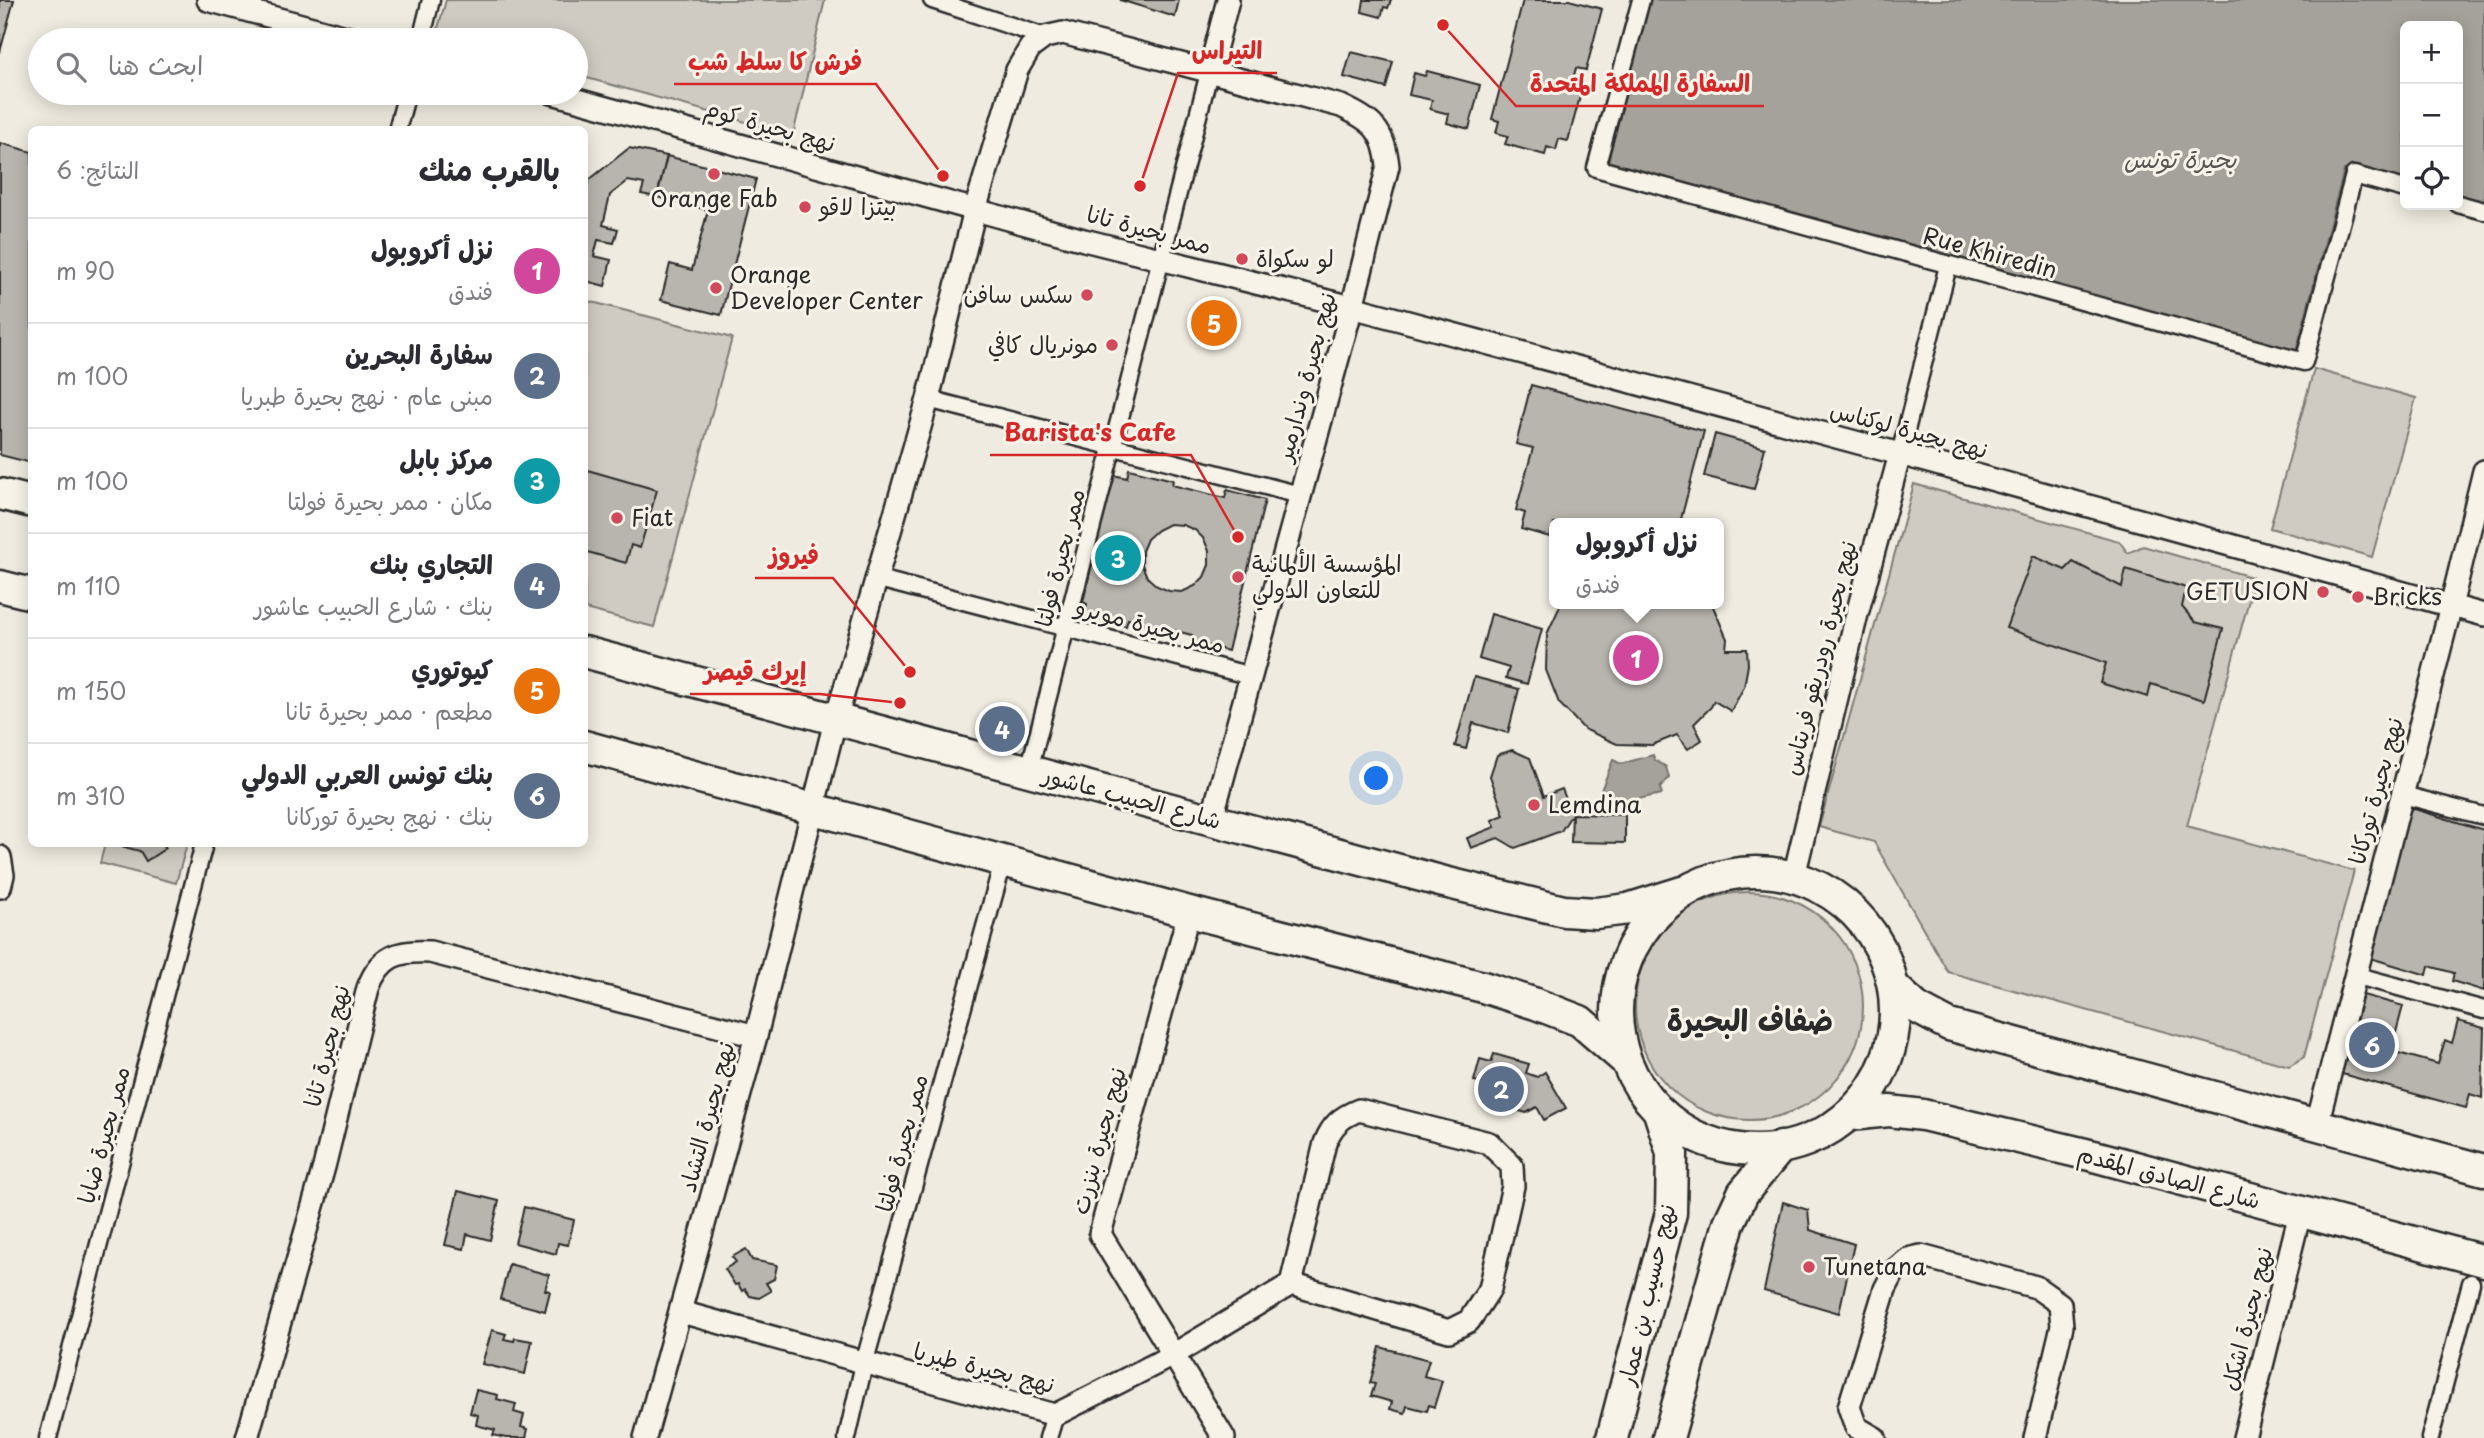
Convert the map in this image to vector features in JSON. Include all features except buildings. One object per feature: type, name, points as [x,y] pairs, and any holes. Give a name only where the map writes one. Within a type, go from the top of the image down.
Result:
[{"type":"main road","points":[[0,494],[28,501]]},
{"type":"main road","points":[[0,586],[28,593]]},
{"type":"main road","name":"شارع الحبيب عاشور","points":[[588,653],[1444,882],[1564,911],[1596,913],[1628,909],[1736,872],[1794,876]]},
{"type":"main road","points":[[588,747],[1189,912],[1483,987],[1536,1004],[1580,1021],[1625,1060],[1659,1111],[1700,1139],[1749,1151],[1799,1145],[1850,1115],[1880,1079],[1895,1034],[1895,988],[1876,938],[1841,899],[1794,876]]},
{"type":"main road","points":[[1625,1060],[1616,1022],[1618,984],[1630,947],[1652,916],[1682,892]]},
{"type":"main road","points":[[1895,988],[1917,1008],[1949,1025],[2484,1170]]},
{"type":"main road","name":"نهج حسيب بن عمار","points":[[1612,1438],[1671,1213],[1672,1153],[1659,1111]]},
{"type":"main road","name":"شارع الصادق المقدم","points":[[1850,1115],[1889,1111],[1923,1115],[2094,1156],[2300,1213],[2478,1272]]},
{"type":"main road","points":[[1668,1438],[1729,1223],[1743,1193],[1782,1147]]},
{"type":"street","points":[[208,0],[312,28]]},
{"type":"street","points":[[424,28],[431,0]]},
{"type":"street","points":[[932,0],[1045,37]]},
{"type":"street","points":[[1209,73],[1228,0]]},
{"type":"street","name":"Rue Khiredin","points":[[1641,0],[1596,168],[2304,362],[2354,176],[2400,188]]},
{"type":"street","name":"نهج بحيرة وندارمير","points":[[1045,37],[1063,33],[1341,106],[1374,125],[1385,145],[1388,166],[1352,307],[1212,818]]},
{"type":"street","points":[[836,720],[928,398],[975,210],[1017,70],[1030,48],[1045,37]]},
{"type":"street","name":"ممر بحيرة فولتا","points":[[1029,770],[1209,73]]},
{"type":"street","name":"نهج بحيرة كوم","points":[[588,103],[975,210]]},
{"type":"street","points":[[398,126],[404,105]]},
{"type":"street","points":[[2463,205],[2484,211]]},
{"type":"street","name":"ممر بحيرة تانا","points":[[975,210],[1352,307]]},
{"type":"street","points":[[1900,454],[1948,266]]},
{"type":"street","name":"نهج بحيرة لوكناس","points":[[1352,307],[2484,615]]},
{"type":"street","points":[[928,398],[1300,495]]},
{"type":"street","name":"نهج بحيرة رودريقو فريتاس","points":[[1794,876],[1857,614],[1900,454]]},
{"type":"street","name":"نهج بحيرة توركانا","points":[[2317,1124],[2484,471]]},
{"type":"street","name":"ممر بحيرة مويرو","points":[[875,578],[1251,676]]},
{"type":"street","name":"نهج بحيرة التشاد","points":[[645,1438],[756,1036],[836,720]]},
{"type":"street","points":[[2403,795],[2484,817]]},
{"type":"street","name":"ممر بحيرة ضايا","points":[[48,1438],[203,847]]},
{"type":"street","points":[[0,857],[3,875],[0,887]]},
{"type":"street","name":"ممر بحيرة فولتا","points":[[847,1438],[864,1364],[1003,862]]},
{"type":"street","name":"نهج بحيرة بنزرت","points":[[1189,912],[1100,1234],[1224,1438]]},
{"type":"street","name":"نهج بحيرة تانا","points":[[247,1438],[324,1167],[368,988],[374,972],[388,958],[413,951],[430,952],[756,1036]]},
{"type":"street","points":[[2354,975],[2484,1010]]},
{"type":"street","points":[[1359,1111],[1489,1143],[1511,1166],[1513,1186],[1490,1289],[1469,1321],[1459,1327],[1448,1331],[1292,1284],[1325,1143],[1331,1128],[1343,1116],[1359,1111]]},
{"type":"street","name":"نهج بحيرة اشكل","points":[[2244,1438],[2300,1213]]},
{"type":"street","points":[[1875,1438],[1856,1427],[1849,1407],[1885,1289],[1895,1270],[1908,1259],[1921,1256],[2036,1287],[2060,1304],[2062,1326],[2035,1438]]},
{"type":"street","points":[[2430,1438],[2478,1272]]},
{"type":"street","name":"نهج بحيرة طبريا","points":[[681,1312],[1055,1415],[1173,1356],[1292,1284]]},
{"type":"street","points":[[1048,1438],[1055,1415]]},
{"type":"shaded area","points":[[446,0],[825,0],[793,135],[588,78],[588,28],[438,28]]},
{"type":"shaded area","points":[[588,301],[732,338],[654,627],[588,610]]},
{"type":"shaded area","points":[[2314,369],[2416,398],[2372,557],[2270,528]]},
{"type":"shaded area","points":[[1914,484],[2119,541],[2128,553],[2143,546],[2255,578],[2187,826],[2354,871],[2304,1057],[2289,1066],[1948,972],[1874,842],[1819,827]]},
{"type":"shaded area","points":[[104,847],[186,847],[176,883],[100,863]]},
{"type":"shaded area","points":[[1749,892],[1771,894],[1793,901],[1812,911],[1837,934],[1858,973],[1863,1006],[1861,1028],[1854,1050],[1844,1069],[1821,1094],[1782,1115],[1749,1120],[1727,1118],[1705,1111],[1686,1101],[1661,1078],[1640,1039],[1635,1006],[1637,984],[1644,962],[1654,943],[1677,918],[1716,897]]},
{"type":"water","name":"بحيرة تونس","points":[[1650,0],[2484,0],[2484,208],[2463,202],[2463,21],[2400,21],[2400,186],[2344,170],[2294,359],[1608,162]]},
{"type":"water","points":[[1653,755],[1655,760],[1666,767],[1669,778],[1660,788],[1662,794],[1618,803],[1598,798],[1613,760],[1621,764]]},
{"type":"place","name":"السفارة المملكة المتحدة","points":[[1443,25]]},
{"type":"place","name":"Orange Fab","points":[[714,174]]},
{"type":"place","name":"فرش كا سلط شب","points":[[943,176]]},
{"type":"place","name":"التيراس","points":[[1140,186]]},
{"type":"place","name":"بيتزا لاقو","points":[[805,207]]},
{"type":"place","name":"لو سكواة","points":[[1242,259]]},
{"type":"place","name":"Orange Developer Center","points":[[716,288]]},
{"type":"place","name":"سكس سافن","points":[[1087,295]]},
{"type":"place","name":"كيوتوري","points":[[1214,323]]},
{"type":"place","name":"مونريال كافي","points":[[1112,345]]},
{"type":"place","name":"Fiat","points":[[617,518]]},
{"type":"place","name":"Barista's Cafe","points":[[1238,537]]},
{"type":"place","name":"مركز بابل","points":[[1118,558]]},
{"type":"place","name":"المؤسسة الألمانية للتعاون الدولي","points":[[1238,577]]},
{"type":"place","name":"GETUSION","points":[[2323,592]]},
{"type":"place","name":"Bricks","points":[[2358,597]]},
{"type":"place","name":"نزل أكروبول","points":[[1636,658]]},
{"type":"place","name":"فيروز","points":[[910,672]]},
{"type":"place","name":"إيرك قيصر","points":[[900,703]]},
{"type":"place","name":"التجاري بنك","points":[[1002,729]]},
{"type":"place","name":"Lemdina","points":[[1534,805]]},
{"type":"place","name":"بنك تونس العربي الدولي","points":[[2372,1045]]},
{"type":"place","name":"سفارة البحرين","points":[[1501,1089]]},
{"type":"place","name":"Tunetana","points":[[1809,1267]]},
{"type":"district","name":"ضفاف البحيرة","points":[[1750,1021]]}]
